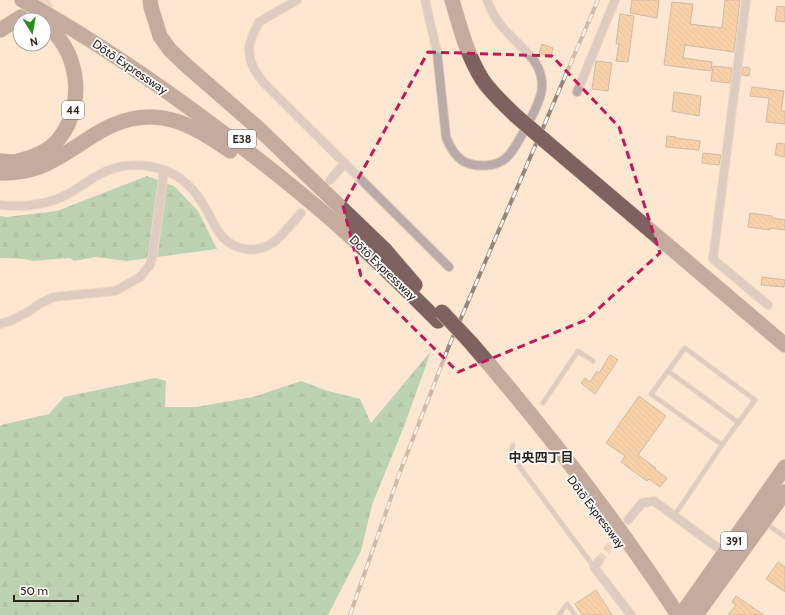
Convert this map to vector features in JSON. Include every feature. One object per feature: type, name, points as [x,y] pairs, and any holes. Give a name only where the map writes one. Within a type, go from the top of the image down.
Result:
[{"type":"highway","points":[[150,0],[160,36],[170,50],[257,127],[385,250],[415,285]]},
{"type":"highway","points":[[452,0],[466,47],[482,79],[492,93],[785,339]]},
{"type":"highway","points":[[457,0],[472,46],[488,76],[518,114]]},
{"type":"highway","points":[[0,18],[24,5]]},
{"type":"highway","points":[[0,30],[24,5]]},
{"type":"highway","name":"Dōtō Expressway","points":[[24,5],[120,50],[156,74],[215,118],[357,232],[415,285],[440,317]]},
{"type":"highway","name":"Dōtō Expressway","points":[[24,5],[103,48],[204,119],[305,197],[353,238],[440,317],[505,383],[542,429],[612,520],[652,581],[670,615]]},
{"type":"highway","name":"44","points":[[24,5],[32,12]]},
{"type":"highway","name":"44","points":[[0,161],[16,162],[32,158],[46,150],[58,140],[72,113],[76,97],[73,64],[67,51],[52,31]]},
{"type":"highway","points":[[0,173],[16,173],[34,170],[47,164],[113,125],[133,118],[168,118],[197,129],[214,140],[353,238]]},
{"type":"highway","points":[[546,137],[785,345]]},
{"type":"highway","name":"391","points":[[696,615],[785,467]]},
{"type":"highway","name":"391","points":[[680,615],[785,492]]},
{"type":"highway","name":"Dōtō Expressway","points":[[652,581],[680,615]]},
{"type":"street","points":[[296,0],[259,22],[253,34],[250,47],[250,60],[254,70],[264,82],[449,267]]},
{"type":"street","points":[[425,0],[437,52],[446,137],[449,145],[458,157],[476,166],[498,163],[513,152],[541,96],[542,82],[540,72],[535,61],[504,30],[490,9],[487,0]]},
{"type":"street","points":[[577,92],[615,0]]},
{"type":"street","points":[[746,0],[714,259],[768,305]]},
{"type":"street","points":[[330,180],[345,163]]},
{"type":"street","points":[[0,205],[33,206],[58,199],[106,171],[123,166],[141,165],[164,170],[186,183],[199,198],[213,225],[225,241],[240,248],[251,250],[261,249],[275,242],[301,213]]},
{"type":"street","points":[[0,324],[28,312],[41,303],[54,297],[116,291],[140,278],[150,265],[153,254],[164,170]]},
{"type":"street","points":[[628,520],[642,502],[654,501],[730,557]]},
{"type":"street","points":[[596,564],[631,615]]},
{"type":"lane","points":[[674,516],[722,445],[755,400],[684,348],[651,394],[722,445]]},
{"type":"lane","points":[[543,403],[578,351],[593,361]]},
{"type":"lane","points":[[668,371],[739,423]]},
{"type":"lane","points":[[512,445],[510,454],[596,564]]},
{"type":"lane","points":[[771,527],[785,536]]},
{"type":"lane","points":[[560,615],[567,604],[575,615]]},
{"type":"highlighted area","points":[[428,52],[552,56],[619,127],[660,253],[586,320],[458,372],[361,276],[343,206]]},
{"type":"green space","points":[[147,176],[174,186],[198,211],[217,249],[127,261],[96,257],[74,261],[70,258],[32,261],[25,259],[0,258],[0,216],[7,217],[57,211]]},
{"type":"green space","points":[[431,351],[405,424],[372,505],[361,551],[328,615],[0,615],[1,425],[49,414],[64,397],[155,378],[166,381],[165,407],[196,407],[253,397],[301,381],[328,391],[360,399],[371,423]]},
{"type":"building","points":[[632,0],[659,0],[657,18],[630,13]]},
{"type":"building","points":[[725,0],[740,0],[734,52],[685,45],[683,58],[712,62],[711,71],[664,65],[672,2],[693,4],[690,24],[722,28]]},
{"type":"building","points":[[777,6],[785,7],[785,22],[775,21]]},
{"type":"building","points":[[620,14],[634,16],[628,62],[616,61],[619,44],[616,44]]},
{"type":"building","points":[[542,44],[553,48],[551,57],[539,53]]},
{"type":"building","points":[[596,61],[612,63],[608,91],[592,89]]},
{"type":"building","points":[[713,66],[732,68],[730,83],[711,81]]},
{"type":"building","points":[[743,67],[750,68],[749,76],[742,75]]},
{"type":"building","points":[[752,87],[784,91],[781,111],[785,111],[785,124],[766,122],[769,98],[750,96]]},
{"type":"building","points":[[674,92],[701,96],[699,116],[672,111]]},
{"type":"building","points":[[667,136],[700,141],[699,150],[666,147]]},
{"type":"building","points":[[777,143],[785,144],[785,157],[775,155]]},
{"type":"building","points":[[703,153],[721,155],[719,165],[702,163]]},
{"type":"building","points":[[750,213],[772,216],[772,218],[785,220],[785,230],[770,228],[770,230],[748,227]]},
{"type":"building","points":[[762,277],[785,280],[784,287],[761,285]]},
{"type":"building","points":[[610,355],[618,360],[595,394],[581,383],[585,378],[590,382],[597,371],[599,373]]},
{"type":"building","points":[[639,396],[666,416],[638,455],[667,478],[660,487],[649,479],[647,481],[621,462],[625,456],[606,443]]},
{"type":"building","points":[[778,562],[785,567],[785,592],[766,579]]},
{"type":"building","points":[[596,590],[612,615],[582,615],[575,604]]},
{"type":"building","points":[[736,596],[764,615],[728,615],[736,605],[732,602]]},
{"type":"tunnel","points":[[30,12],[50,0]]},
{"type":"tunnel","points":[[599,561],[628,520]]},
{"type":"railway","points":[[350,615],[400,472],[449,346],[598,0]]},
{"type":"district","name":"中央四丁目","points":[[541,457]]}]
